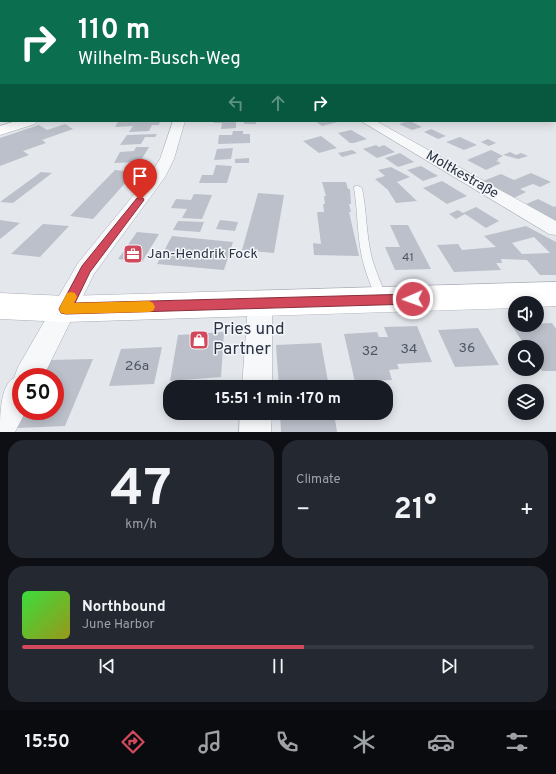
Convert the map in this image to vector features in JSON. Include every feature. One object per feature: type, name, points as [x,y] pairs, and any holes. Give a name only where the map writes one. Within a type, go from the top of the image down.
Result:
[{"type":"main road","points":[[0,131],[27,122]]},
{"type":"main road","points":[[0,306],[66,309],[556,294]]},
{"type":"street","points":[[33,368],[66,309],[86,269],[157,177],[167,159],[179,122]]},
{"type":"street","name":"Moltkestraße","points":[[369,122],[556,230]]},
{"type":"street","points":[[257,380],[260,304]]},
{"type":"street","points":[[0,428],[12,406]]},
{"type":"street","points":[[255,432],[256,420]]},
{"type":"lane","points":[[358,188],[362,208],[362,226],[368,262],[382,300]]},
{"type":"building","points":[[118,122],[160,122],[159,125],[152,125],[149,131],[129,132],[133,126],[115,127]]},
{"type":"building","points":[[236,122],[236,128],[221,129],[222,123],[214,123]]},
{"type":"building","points":[[244,122],[256,122],[256,124],[244,124]]},
{"type":"building","points":[[316,122],[338,122],[322,126]]},
{"type":"building","points":[[412,122],[422,127],[412,130],[399,124]]},
{"type":"building","points":[[65,124],[73,129],[42,140],[46,143],[23,151],[29,155],[0,166],[0,138],[39,125],[47,130]]},
{"type":"building","points":[[431,129],[446,136],[438,139],[424,132]]},
{"type":"building","points":[[351,130],[367,139],[350,143],[338,133]]},
{"type":"building","points":[[233,131],[243,131],[243,134],[250,134],[250,143],[218,144],[219,135],[232,135]]},
{"type":"building","points":[[157,134],[155,137],[145,137],[141,144],[120,145],[127,135]]},
{"type":"building","points":[[321,136],[337,148],[319,153],[303,141]]},
{"type":"building","points":[[460,137],[477,145],[464,150],[446,142]]},
{"type":"building","points":[[488,139],[496,143],[489,146],[481,142]]},
{"type":"building","points":[[376,145],[379,147],[384,145],[395,152],[377,158],[363,149]]},
{"type":"building","points":[[136,147],[149,147],[140,162],[114,163],[120,152],[134,151]]},
{"type":"building","points":[[233,148],[231,159],[214,160],[217,149]]},
{"type":"building","points":[[352,150],[357,153],[342,157],[338,153]]},
{"type":"building","points":[[491,150],[503,156],[496,161],[501,163],[486,170],[467,160]]},
{"type":"building","points":[[510,152],[516,155],[521,153],[528,156],[518,159],[503,155]]},
{"type":"building","points":[[400,153],[414,162],[398,167],[385,158]]},
{"type":"building","points":[[249,158],[249,163],[235,163],[235,159]]},
{"type":"building","points":[[216,165],[232,166],[227,183],[199,183],[202,175],[213,175]]},
{"type":"building","points":[[421,166],[438,176],[423,181],[407,170]]},
{"type":"building","points":[[391,167],[410,177],[397,182],[417,201],[396,203],[388,190],[375,179],[385,176],[378,170]]},
{"type":"building","points":[[115,170],[135,172],[93,219],[70,216]]},
{"type":"building","points":[[41,172],[52,173],[13,203],[0,202]]},
{"type":"building","points":[[531,173],[551,182],[540,187],[533,184],[520,189],[526,192],[514,198],[483,181],[501,174],[514,180]]},
{"type":"building","points":[[442,181],[467,196],[447,204],[423,188]]},
{"type":"building","points":[[322,182],[346,182],[348,189],[350,189],[351,204],[349,204],[351,212],[349,212],[359,256],[314,255],[313,243],[321,244],[317,212],[324,212],[324,196],[326,196]]},
{"type":"building","points":[[258,193],[284,195],[274,253],[242,250]]},
{"type":"building","points":[[194,194],[212,195],[202,219],[182,218],[187,209],[171,208],[176,199],[191,200]]},
{"type":"building","points":[[538,199],[554,207],[556,206],[556,221],[526,204]]},
{"type":"building","points":[[476,207],[499,221],[486,228],[465,214],[456,219],[449,214],[458,210],[463,213]]},
{"type":"building","points":[[0,220],[20,223],[0,239]]},
{"type":"building","points":[[220,220],[238,222],[235,231],[216,229]]},
{"type":"building","points":[[178,221],[204,222],[200,232],[173,230]]},
{"type":"building","points":[[43,224],[69,226],[40,257],[11,254]]},
{"type":"building","points":[[390,225],[408,225],[431,269],[395,270],[385,247],[400,247]]},
{"type":"building","points":[[526,226],[556,242],[556,275],[540,275],[527,260],[501,259],[502,263],[496,263],[501,270],[454,272],[437,245],[458,244],[462,250],[496,247],[484,236]],"holes":[[[534,237],[550,253],[522,254],[512,243]]]},
{"type":"building","points":[[137,232],[159,234],[142,262],[118,259]]},
{"type":"building","points":[[172,236],[233,242],[224,270],[157,264]]},
{"type":"building","points":[[544,323],[552,323],[556,329],[556,371],[544,371],[544,340],[521,340],[516,332],[544,332]]},
{"type":"building","points":[[417,326],[432,362],[397,364],[399,369],[389,370],[392,380],[355,380],[344,334],[377,332],[379,337],[388,337],[384,327]]},
{"type":"building","points":[[478,328],[499,365],[455,367],[438,330]]},
{"type":"building","points":[[224,332],[221,377],[170,380],[178,335]]},
{"type":"building","points":[[321,343],[328,380],[278,380],[276,345]]},
{"type":"building","points":[[162,347],[154,384],[109,386],[121,349]]},
{"type":"building","points":[[93,359],[65,426],[16,428],[20,420],[64,420],[64,368],[47,368],[51,360]]},
{"type":"building","points":[[280,420],[335,420],[337,432],[281,432]]},
{"type":"slow traffic","points":[[71,297],[66,309],[149,307]]},
{"type":"place","name":"Jan-Hendrik Fock","points":[[133,254]]},
{"type":"place","name":"Pries und Partner","points":[[199,340]]},
{"type":"route","points":[[140,200],[86,269],[66,309],[295,304],[413,299]]}]
